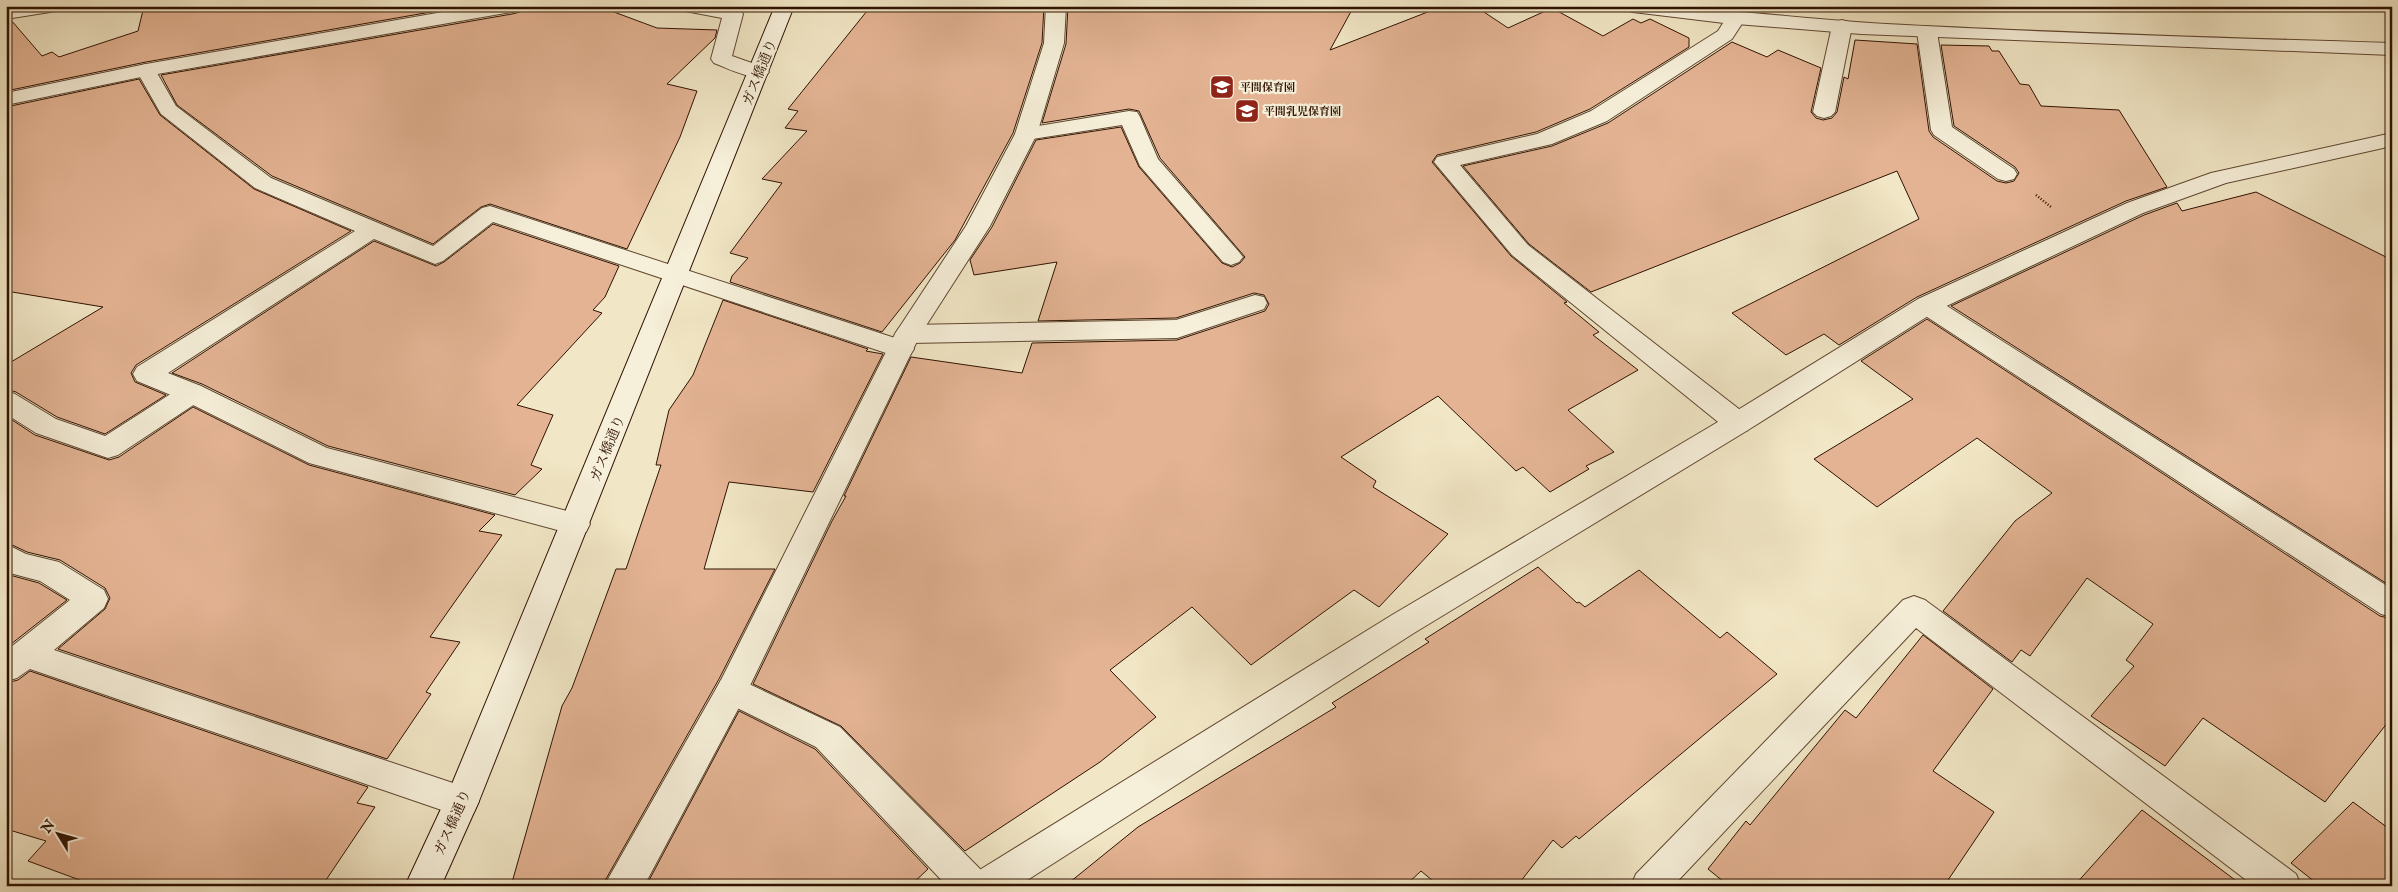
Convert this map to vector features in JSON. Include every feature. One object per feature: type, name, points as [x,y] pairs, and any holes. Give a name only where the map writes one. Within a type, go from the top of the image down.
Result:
[{"type":"street","points":[[6,13],[50,6]]},
{"type":"street","points":[[6,99],[146,70],[512,6]]},
{"type":"street","points":[[687,6],[733,14],[721,60],[759,72]]},
{"type":"street","name":"ガス橋通り","points":[[423,886],[462,801],[576,524],[785,6]]},
{"type":"street","points":[[622,886],[630,877],[732,690],[905,342],[978,226],[1026,134],[1054,44],[1056,6]]},
{"type":"street","points":[[1632,6],[1735,20],[1927,32],[2392,49]]},
{"type":"street","points":[[1735,20],[1725,35],[1599,116],[1544,139],[1445,162],[1520,250],[1738,423]]},
{"type":"street","points":[[1824,112],[1842,26]]},
{"type":"street","points":[[1927,32],[1942,130],[2006,174]]},
{"type":"street","points":[[146,70],[168,110],[263,183],[435,256],[490,214],[678,274],[905,342],[1177,329],[1255,303]]},
{"type":"street","points":[[1026,134],[1129,117],[1148,161],[1231,257]]},
{"type":"street","points":[[986,886],[1403,624],[1738,423],[1927,305],[2135,208],[2219,178],[2392,139]]},
{"type":"street","points":[[372,230],[146,374],[192,393],[319,456],[576,524]]},
{"type":"street","points":[[1927,305],[2392,605]]},
{"type":"street","points":[[6,401],[46,426],[108,448],[192,393]]},
{"type":"street","points":[[6,556],[18,564],[48,571],[93,599],[16,661]]},
{"type":"street","points":[[1649,886],[1914,609],[2282,886]]},
{"type":"street","points":[[16,661],[462,801]]},
{"type":"street","points":[[732,690],[828,737],[972,886]]},
{"type":"path","points":[[2006,174],[2086,232]]},
{"type":"building","points":[[144,6],[465,6],[146,62],[6,91],[6,21],[11,20],[42,56],[52,52],[59,57],[138,31]]},
{"type":"building","points":[[523,6],[614,6],[614,12],[657,28],[717,30],[715,38],[667,84],[697,91],[680,137],[627,249],[490,204],[481,207],[433,244],[272,176],[177,105],[161,75],[512,14],[520,12]]},
{"type":"building","points":[[871,6],[1044,6],[1042,43],[1013,133],[955,240],[882,332],[730,282],[732,276],[748,258],[730,253],[782,183],[762,179],[807,131],[785,128],[798,111],[788,109]]},
{"type":"building","points":[[1068,6],[1354,6],[1330,50],[1443,6],[1475,6],[1508,28],[1552,8],[1603,36],[1633,19],[1641,23],[1650,19],[1689,38],[1689,47],[1590,109],[1536,132],[1437,155],[1432,162],[1511,256],[1567,302],[1564,303],[1599,332],[1593,335],[1638,370],[1568,410],[1614,452],[1586,466],[1589,469],[1550,492],[1523,467],[1516,471],[1438,396],[1341,457],[1376,481],[1373,487],[1448,534],[1379,607],[1354,590],[1251,665],[1192,607],[1110,670],[1156,717],[1100,762],[965,851],[841,726],[753,684],[846,496],[844,496],[911,357],[1022,373],[1032,343],[1177,340],[1265,311],[1269,304],[1264,295],[1254,293],[1176,318],[1038,321],[1057,262],[974,275],[970,260],[992,227],[1036,140],[1121,127],[1139,167],[1222,263],[1232,267],[1240,263],[1245,257],[1160,158],[1139,111],[1129,109],[1042,123],[1066,44]]},
{"type":"building","points":[[1855,40],[1917,44],[1929,131],[1933,137],[1997,181],[2006,183],[2014,181],[2019,173],[2015,167],[1954,126],[1941,45],[1989,46],[1992,51],[1999,51],[2020,84],[2029,85],[2041,106],[2119,110],[2167,187],[2126,201],[1917,297],[1839,345],[1824,334],[1786,355],[1732,313],[1919,219],[1897,171],[1591,292],[1529,244],[1463,166],[1552,146],[1608,123],[1732,42],[1767,57],[1778,50],[1821,68],[1811,112],[1816,118],[1823,120],[1832,118],[1837,112],[1844,77],[1848,79]]},
{"type":"building","points":[[139,79],[160,115],[254,189],[351,231],[136,365],[131,373],[135,382],[166,395],[105,434],[57,417],[16,392],[6,389],[6,365],[103,307],[6,291],[6,107]]},
{"type":"building","points":[[2256,192],[2392,260],[2392,587],[1951,306],[2144,215],[2177,203],[2182,211]]},
{"type":"building","points":[[493,224],[619,266],[605,297],[593,310],[602,313],[517,405],[553,415],[531,465],[542,469],[515,495],[328,446],[202,384],[172,373],[374,241],[436,266],[444,262]]},
{"type":"building","points":[[723,300],[868,349],[866,351],[883,354],[813,492],[729,482],[704,569],[775,569],[719,679],[602,886],[511,886],[562,706],[572,688],[616,569],[626,569],[661,465],[656,465],[669,410],[693,375]]},
{"type":"building","points":[[1927,319],[2380,616],[2392,619],[2392,717],[2325,802],[2203,718],[2165,766],[2091,716],[2134,666],[2126,660],[2153,624],[2087,578],[2030,656],[2021,650],[2012,662],[1943,611],[2015,521],[2052,493],[1977,438],[1877,507],[1814,459],[1913,399],[1861,361]]},
{"type":"building","points":[[193,407],[309,465],[495,515],[479,531],[502,535],[430,637],[460,642],[426,692],[431,694],[387,759],[58,649],[105,609],[110,598],[105,588],[60,560],[27,552],[6,542],[6,416],[35,435],[109,460],[119,457]]},
{"type":"building","points":[[1538,567],[1577,603],[1579,602],[1585,607],[1639,570],[1720,638],[1727,632],[1777,674],[1579,839],[1576,836],[1562,848],[1553,840],[1517,886],[1439,886],[1421,871],[1405,886],[1065,886],[1138,827],[1336,707],[1332,703],[1429,642],[1425,639]]},
{"type":"building","points":[[6,574],[39,583],[67,600],[6,648]]},
{"type":"building","points":[[1923,635],[1993,689],[1933,771],[1994,812],[1944,886],[1729,886],[1708,869],[1746,821],[1750,825],[1845,710],[1856,718]]},
{"type":"building","points":[[30,671],[368,787],[357,803],[375,807],[322,886],[96,886],[28,861],[46,841],[6,829],[6,683],[18,680]]},
{"type":"building","points":[[739,711],[815,749],[928,869],[910,886],[646,886]]},
{"type":"building","points":[[2353,802],[2392,831],[2392,886],[2320,886],[2291,863]]},
{"type":"building","points":[[2142,810],[2243,886],[2074,886]]},
{"type":"place","name":"平間保育園","points":[[1222,87]]},
{"type":"place","name":"平間乳児保育園","points":[[1247,111]]}]
